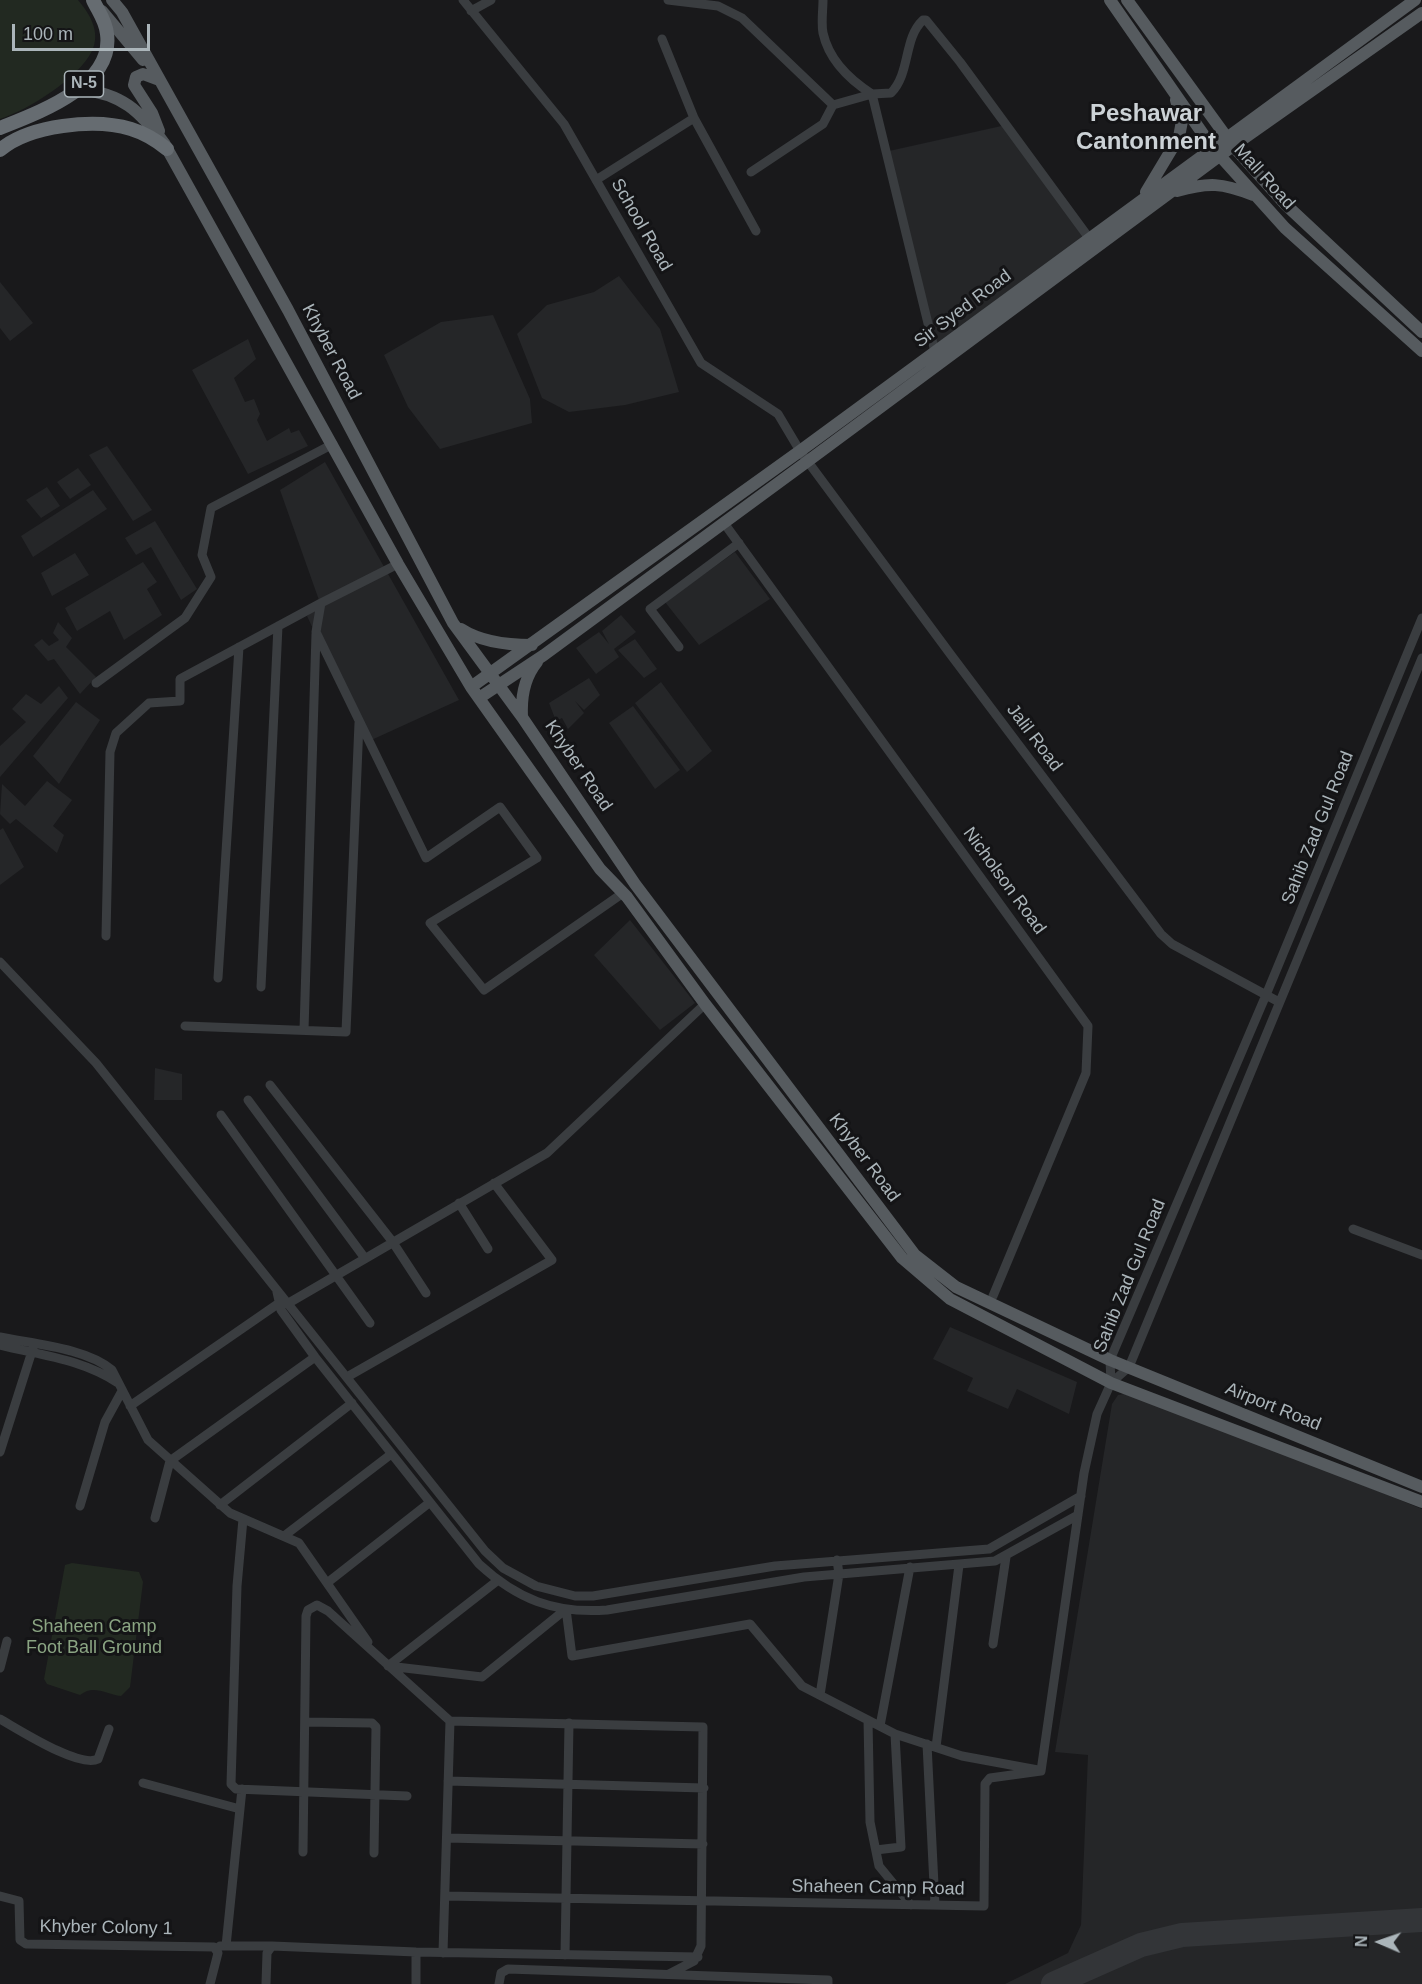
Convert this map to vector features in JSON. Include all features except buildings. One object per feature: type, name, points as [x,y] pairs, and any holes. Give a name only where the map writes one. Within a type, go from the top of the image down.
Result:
[{"type":"highway","name":"N-5","points":[[0,128],[54,106],[80,89],[105,56],[107,47],[105,22],[93,0]]},
{"type":"highway","points":[[0,150],[42,129],[91,124],[128,128],[166,146]]},
{"type":"main road","points":[[93,0],[156,76]]},
{"type":"main road","points":[[112,0],[122,12],[156,76]]},
{"type":"main road","name":"Mall Road","points":[[1110,0],[1216,151],[1285,228],[1422,351]]},
{"type":"main road","name":"Mall Road","points":[[1127,0],[1229,142],[1285,204],[1422,332]]},
{"type":"main road","points":[[1415,0],[1422,12]]},
{"type":"main road","name":"Sir Syed Road","points":[[1229,142],[1415,0]]},
{"type":"main road","name":"Sir Syed Road","points":[[471,687],[800,451],[1140,200],[1422,12]]},
{"type":"main road","points":[[156,76],[143,74],[136,77],[134,85],[152,113],[166,146]]},
{"type":"main road","name":"Khyber Road","points":[[156,76],[288,310],[453,623],[522,717],[635,885],[915,1255],[956,1287],[1110,1360]]},
{"type":"main road","points":[[80,89],[115,95],[149,123],[166,146]]},
{"type":"main road","points":[[1140,200],[1179,137],[1182,121],[1172,89]]},
{"type":"main road","name":"Khyber Road","points":[[166,146],[398,564],[471,687],[600,869],[623,893],[705,1004],[902,1258],[950,1299],[1111,1383],[1422,1502]]},
{"type":"main road","name":"Sir Syed Road","points":[[479,698],[544,655],[1169,194],[1216,151]]},
{"type":"main road","points":[[1169,194],[1202,184],[1216,184],[1257,197]]},
{"type":"main road","points":[[453,623],[471,635],[512,645],[532,645]]},
{"type":"main road","points":[[522,717],[521,698],[530,671],[544,655]]},
{"type":"main road","name":"Airport Road","points":[[1110,1360],[1422,1487]]},
{"type":"street","name":"School Road","points":[[463,0],[564,124],[701,363],[778,414],[800,451]]},
{"type":"street","points":[[471,11],[491,0]]},
{"type":"street","points":[[668,0],[718,6],[742,18],[833,105]]},
{"type":"street","points":[[823,0],[823,33],[834,57],[852,81],[872,94],[935,352]]},
{"type":"street","points":[[751,172],[823,124],[833,105],[872,94],[891,93],[898,86],[915,30],[923,20],[930,22],[1089,238]]},
{"type":"street","points":[[662,39],[694,118],[756,231]]},
{"type":"street","points":[[596,180],[694,118]]},
{"type":"street","points":[[96,683],[185,618],[212,577],[202,555],[211,508],[333,444]]},
{"type":"street","name":"Jalil Road","points":[[800,451],[1161,934],[1172,944],[1279,1002]]},
{"type":"street","name":"Nicholson Road","points":[[724,522],[1088,1026],[1086,1073],[993,1296]]},
{"type":"street","points":[[679,648],[650,609],[739,543]]},
{"type":"street","points":[[106,936],[110,752],[116,733],[149,703],[180,701],[180,679],[398,564]]},
{"type":"street","points":[[304,1030],[316,632],[321,603]]},
{"type":"street","name":"Sahib Zad Gul Road","points":[[1111,1383],[1110,1360],[1266,995],[1422,618]]},
{"type":"street","points":[[261,987],[278,626]]},
{"type":"street","points":[[316,632],[426,858],[500,807],[537,858],[430,923],[484,990],[623,893]]},
{"type":"street","points":[[218,978],[239,647]]},
{"type":"street","name":"Sahib Zad Gul Road","points":[[1111,1383],[1129,1367],[1422,658]]},
{"type":"street","points":[[184,1026],[346,1032],[359,721]]},
{"type":"street","points":[[0,962],[96,1063],[277,1291],[315,1357],[390,1455],[479,1564],[497,1581],[528,1599],[566,1609],[607,1610],[839,1574],[985,1563],[1006,1557],[1078,1515]]},
{"type":"street","points":[[130,1406],[283,1302],[547,1153],[705,1004]]},
{"type":"street","points":[[270,1085],[392,1241],[426,1293]]},
{"type":"street","points":[[248,1100],[364,1257]]},
{"type":"street","points":[[221,1115],[370,1323]]},
{"type":"street","points":[[346,1377],[552,1260],[494,1183]]},
{"type":"street","points":[[459,1203],[488,1249]]},
{"type":"street","points":[[1353,1229],[1422,1255]]},
{"type":"street","points":[[283,1302],[485,1551],[503,1568],[536,1586],[563,1594],[594,1596],[775,1566],[989,1549],[1081,1496]]},
{"type":"street","points":[[0,1336],[32,1348]]},
{"type":"street","points":[[0,1345],[95,1359],[112,1370],[148,1440],[220,1505],[243,1519],[299,1543],[378,1657]]},
{"type":"street","points":[[0,1452],[32,1348]]},
{"type":"street","points":[[155,1518],[170,1461],[315,1357]]},
{"type":"street","points":[[566,1609],[572,1656],[750,1624],[802,1686],[895,1734],[962,1756],[1041,1771],[1081,1496],[1097,1414],[1111,1383]]},
{"type":"street","points":[[80,1506],[105,1422],[121,1387]]},
{"type":"street","points":[[220,1505],[352,1403]]},
{"type":"street","points":[[284,1536],[390,1455]]},
{"type":"street","points":[[327,1583],[429,1503]]},
{"type":"street","points":[[243,1519],[237,1586],[231,1784],[236,1789],[407,1796]]},
{"type":"street","points":[[993,1644],[1006,1557]]},
{"type":"street","points":[[820,1695],[839,1574],[837,1560]]},
{"type":"street","points":[[935,1905],[931,1745],[959,1565]]},
{"type":"street","points":[[880,1726],[910,1567]]},
{"type":"street","points":[[388,1666],[497,1581]]},
{"type":"street","points":[[303,1852],[308,1610],[318,1605],[450,1721],[699,1725],[705,1730],[701,1946],[698,1957],[669,1974],[654,1979],[508,1969],[501,1973],[499,1984]]},
{"type":"street","points":[[388,1666],[482,1677],[566,1609]]},
{"type":"street","points":[[0,1668],[7,1641]]},
{"type":"street","points":[[0,1719],[64,1754],[93,1761],[98,1759],[109,1729]]},
{"type":"street","points":[[867,1719],[870,1822],[879,1866],[911,1905]]},
{"type":"street","points":[[443,1953],[450,1721]]},
{"type":"street","points":[[305,1722],[375,1725],[374,1854]]},
{"type":"street","points":[[565,1954],[569,1723]]},
{"type":"street","points":[[876,1850],[901,1847],[895,1734]]},
{"type":"street","name":"Shaheen Camp Road","points":[[445,1896],[981,1906],[986,1903],[985,1784],[990,1778],[1041,1771]]},
{"type":"street","points":[[448,1781],[704,1788]]},
{"type":"street","points":[[143,1783],[240,1809]]},
{"type":"street","points":[[226,1946],[242,1789]]},
{"type":"street","points":[[447,1839],[703,1844]]},
{"type":"street","name":"Khyber Colony 1","points":[[0,1896],[19,1901],[20,1940],[26,1944],[210,1946]]},
{"type":"street","points":[[210,1946],[698,1957]]},
{"type":"street","points":[[210,1946],[218,1953],[210,1984]]},
{"type":"street","points":[[266,1984],[267,1953],[272,1946]]},
{"type":"street","points":[[416,1952],[416,1984]]},
{"type":"street","points":[[669,1974],[773,1981],[828,1980],[828,1984]]},
{"type":"shaded area","points":[[1006,125],[1089,238],[935,352],[889,151]]},
{"type":"shaded area","points":[[619,276],[660,329],[679,392],[625,405],[569,412],[542,398],[517,334],[547,305],[594,292]]},
{"type":"shaded area","points":[[0,282],[33,323],[10,341],[0,328]]},
{"type":"shaded area","points":[[493,315],[530,399],[532,423],[440,449],[408,407],[384,355],[441,322]]},
{"type":"shaded area","points":[[248,339],[256,359],[234,378],[245,402],[254,399],[260,414],[257,420],[267,441],[289,428],[291,433],[299,430],[308,446],[248,474],[192,370]]},
{"type":"shaded area","points":[[107,446],[152,510],[133,521],[89,455]]},
{"type":"shaded area","points":[[325,462],[459,700],[367,742],[307,616],[320,603],[280,490]]},
{"type":"shaded area","points":[[78,468],[91,485],[70,499],[57,482]]},
{"type":"shaded area","points":[[47,487],[60,506],[41,518],[26,500]]},
{"type":"shaded area","points":[[93,490],[107,509],[33,557],[21,536]]},
{"type":"shaded area","points":[[155,521],[197,589],[181,600],[151,547],[136,555],[125,538]]},
{"type":"shaded area","points":[[735,552],[770,599],[699,645],[665,602]]},
{"type":"shaded area","points":[[75,553],[89,575],[52,596],[41,573]]},
{"type":"shaded area","points":[[143,562],[157,582],[147,589],[162,615],[124,640],[110,611],[77,631],[65,608]]},
{"type":"shaded area","points":[[621,615],[636,632],[614,649],[619,657],[596,674],[576,648],[599,632],[609,644],[602,631]]},
{"type":"shaded area","points":[[58,622],[72,638],[66,647],[96,677],[80,694],[54,659],[48,661],[34,645],[42,639],[49,646],[59,640],[53,633]]},
{"type":"shaded area","points":[[635,639],[657,669],[644,678],[618,650]]},
{"type":"shaded area","points":[[589,678],[600,695],[584,710],[575,701],[584,713],[568,729],[562,718],[556,721],[549,703]]},
{"type":"shaded area","points":[[661,682],[712,751],[687,772],[635,703]]},
{"type":"shaded area","points":[[59,686],[68,698],[0,777],[0,746],[26,722],[12,709],[26,694],[41,704]]},
{"type":"shaded area","points":[[76,702],[100,720],[59,784],[33,756]]},
{"type":"shaded area","points":[[633,706],[680,770],[655,789],[609,723]]},
{"type":"shaded area","points":[[47,781],[72,800],[53,826],[64,835],[57,853],[16,819],[10,824],[0,814],[2,784],[25,806]]},
{"type":"shaded area","points":[[3,828],[24,867],[0,885],[0,830]]},
{"type":"shaded area","points":[[630,920],[695,1003],[660,1030],[594,955]]},
{"type":"shaded area","points":[[155,1068],[182,1074],[182,1100],[154,1100]]},
{"type":"shaded area","points":[[950,1327],[1077,1382],[1069,1414],[1017,1389],[1008,1409],[967,1391],[973,1378],[933,1359]]},
{"type":"shaded area","points":[[1124,1394],[1194,1416],[1422,1509],[1422,1984],[1005,1984],[1068,1953],[1081,1925],[1088,1755],[1055,1752],[1112,1404],[1118,1395]]},
{"type":"green space","points":[[0,0],[78,0],[90,17],[95,37],[92,51],[65,82],[38,101],[0,119]]},
{"type":"green space","name":"Shaheen Camp Foot Ball Ground","points":[[72,1563],[139,1572],[143,1582],[130,1687],[121,1696],[95,1690],[80,1695],[47,1684],[44,1679],[65,1565]]},
{"type":"taxiway","points":[[1053,1984],[1141,1945],[1182,1935],[1422,1920]]},
{"type":"district","name":"Peshawar Cantonment","points":[[1146,128]]}]
